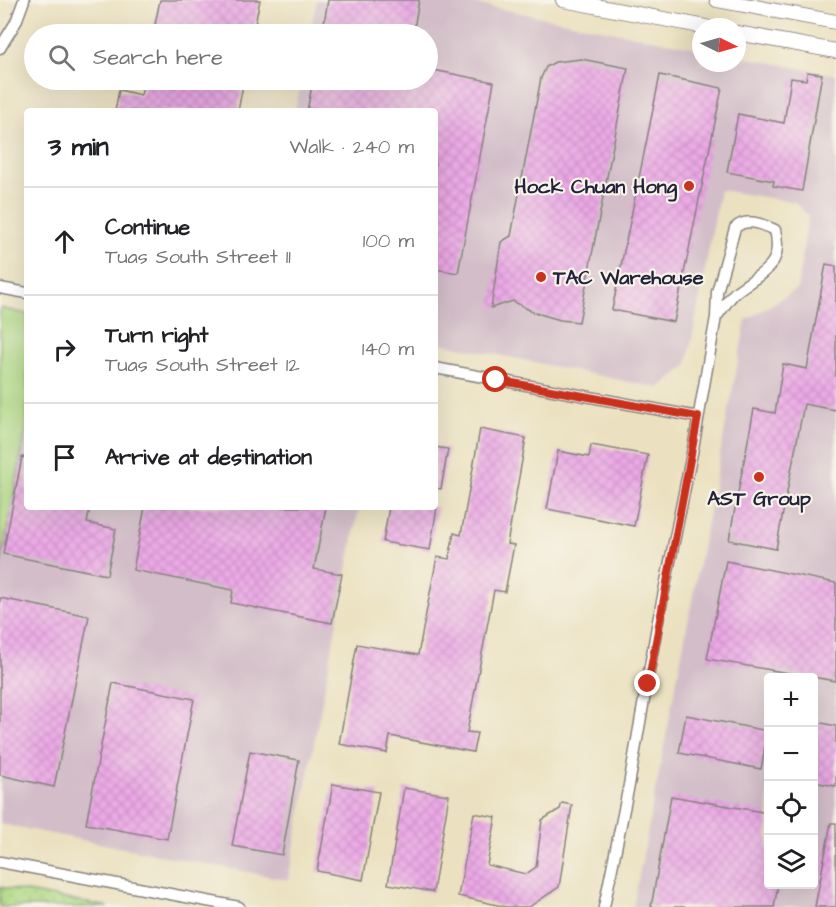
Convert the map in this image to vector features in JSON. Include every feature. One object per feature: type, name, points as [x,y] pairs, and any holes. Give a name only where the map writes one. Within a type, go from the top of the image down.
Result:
[{"type":"street","points":[[0,48],[16,22],[24,0]]},
{"type":"street","points":[[563,0],[692,24]]},
{"type":"street","points":[[717,0],[836,22]]},
{"type":"street","points":[[746,35],[836,51]]},
{"type":"street","points":[[604,907],[698,417],[716,317],[717,292],[735,228],[748,222],[762,223],[775,230],[779,245],[771,266],[735,292],[716,317]]},
{"type":"street","points":[[0,288],[24,292]]},
{"type":"street","points":[[438,369],[698,417]]},
{"type":"street","points":[[0,862],[239,907]]},
{"type":"shaded area","points":[[317,0],[456,0],[692,47],[692,72],[746,72],[746,58],[836,75],[836,907],[633,907],[746,320],[797,289],[808,216],[795,202],[720,190],[687,365],[659,388],[438,343],[438,108],[296,108],[299,90],[438,90],[438,24],[312,24]]},
{"type":"shaded area","points":[[24,435],[24,510],[358,510],[288,880],[0,824],[0,559]]},
{"type":"green space","points":[[0,308],[24,313],[24,441],[0,567]]},
{"type":"green space","points":[[0,887],[109,907],[0,907]]},
{"type":"building","points":[[160,0],[260,0],[255,24],[155,24]]},
{"type":"building","points":[[328,0],[419,0],[415,24],[324,24]]},
{"type":"building","points":[[581,59],[628,68],[579,322],[560,320],[533,312],[513,301],[491,308],[501,242],[511,236],[541,78],[546,67],[555,62]]},
{"type":"building","points":[[438,71],[494,82],[458,273],[438,270],[438,108],[308,108],[311,90],[438,90]]},
{"type":"building","points":[[807,72],[822,74],[802,191],[773,186],[774,181],[727,172],[738,114],[784,123],[791,78],[806,80]]},
{"type":"building","points":[[660,75],[722,88],[674,322],[612,310]]},
{"type":"building","points":[[119,90],[141,95],[142,90],[242,90],[239,108],[116,108]]},
{"type":"building","points":[[826,264],[836,266],[836,410],[804,404],[776,549],[729,540],[754,409],[775,413],[783,364],[807,369]]},
{"type":"building","points":[[480,429],[526,438],[507,544],[514,545],[505,592],[494,590],[467,732],[477,733],[473,752],[390,736],[387,753],[339,744],[357,644],[418,655],[437,557],[449,559],[454,533],[461,535]]},
{"type":"building","points":[[591,445],[648,455],[634,526],[547,509],[558,451],[589,457]]},
{"type":"building","points":[[438,447],[448,449],[441,489],[438,488]]},
{"type":"building","points":[[22,457],[24,457],[24,510],[89,510],[87,523],[116,529],[107,575],[3,554]]},
{"type":"building","points":[[144,510],[325,510],[314,569],[342,574],[332,623],[231,603],[233,590],[133,570]]},
{"type":"building","points":[[388,510],[437,510],[430,550],[383,542]]},
{"type":"building","points":[[726,561],[836,583],[836,681],[818,678],[818,673],[789,673],[707,659]]},
{"type":"building","points":[[0,598],[89,616],[54,787],[0,775]]},
{"type":"building","points":[[113,683],[194,699],[167,839],[86,824]]},
{"type":"building","points":[[686,715],[764,730],[761,769],[679,753]]},
{"type":"building","points":[[818,722],[836,726],[836,786],[818,783]]},
{"type":"building","points":[[250,751],[299,760],[282,855],[232,846]]},
{"type":"building","points":[[333,784],[379,792],[363,880],[317,871]]},
{"type":"building","points":[[404,788],[449,795],[433,892],[388,884]]},
{"type":"building","points":[[671,796],[764,812],[764,889],[777,889],[774,907],[651,907]]},
{"type":"building","points":[[562,803],[572,805],[559,887],[529,907],[506,907],[458,896],[474,813],[496,817],[487,865],[526,874],[536,867],[542,820],[560,809]]},
{"type":"building","points":[[831,823],[836,823],[836,907],[815,907]]},
{"type":"place","name":"Hock Chuan Hong","points":[[689,186]]},
{"type":"place","name":"TAC Warehouse","points":[[541,277]]},
{"type":"place","name":"AST Group","points":[[759,477]]},
{"type":"route","points":[[496,380],[698,417],[657,626],[648,684]]}]
